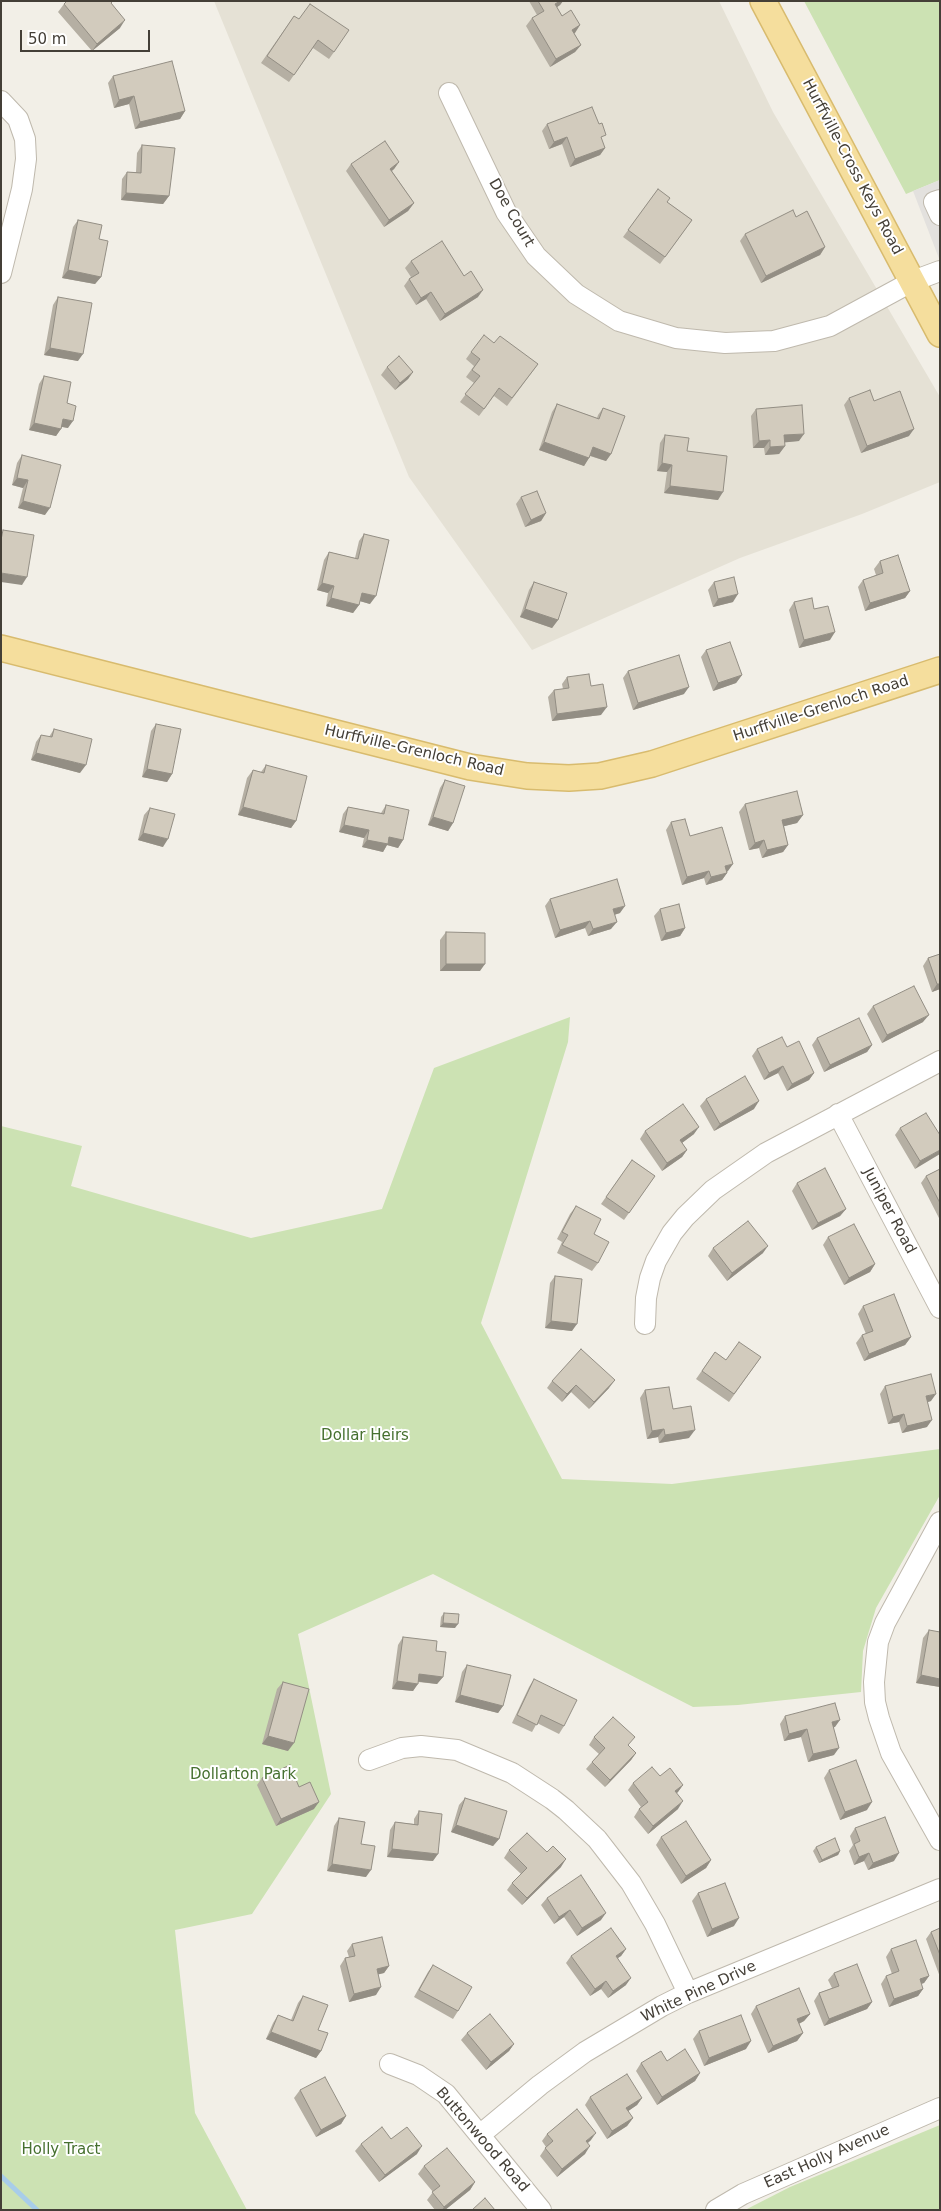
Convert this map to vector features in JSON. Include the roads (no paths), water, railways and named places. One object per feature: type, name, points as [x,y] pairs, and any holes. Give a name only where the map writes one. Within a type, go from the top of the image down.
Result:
[{"type":"main road","name":"Hurffville-Cross Keys Road","points":[[763,1],[940,334]]},
{"type":"main road","name":"Hurffville-Grenloch Road","points":[[1,648],[470,767],[527,776],[569,778],[600,776],[652,764],[940,670]]},
{"type":"street","name":"Doe Court","points":[[450,93],[506,212],[536,256],[576,294],[619,321],[676,338],[725,344],[774,341],[830,326],[913,281],[940,271]]},
{"type":"street","points":[[1,101],[18,119],[25,138],[26,159],[22,189],[1,273]]},
{"type":"street","points":[[940,200],[934,202],[940,215]]},
{"type":"street","points":[[645,1324],[646,1298],[656,1261],[672,1233],[685,1217],[713,1190],[747,1165],[838,1114],[940,1061]]},
{"type":"street","name":"Juniper Road","points":[[838,1114],[940,1308]]},
{"type":"street","points":[[940,1522],[885,1623],[878,1642],[874,1682],[877,1710],[891,1753],[940,1840]]},
{"type":"street","points":[[369,1760],[394,1750],[420,1746],[457,1750],[512,1773],[552,1799],[597,1840],[631,1883],[648,1910],[688,1994]]},
{"type":"street","name":"White Pine Drive","points":[[481,2134],[540,2085],[586,2052],[638,2019],[688,1994],[940,1889]]},
{"type":"street","name":"Buttonwood Road","points":[[390,2064],[410,2071],[433,2083],[456,2104],[541,2210]]},
{"type":"street","name":"East Holly Avenue","points":[[716,2210],[750,2190],[940,2108]]},
{"type":"waterway","points":[[1,2176],[37,2210]]},
{"type":"park label","name":"Dollar Heirs","points":[[365,1436]]},
{"type":"park label","name":"Dollarton Park","points":[[243,1775]]},
{"type":"park label","name":"Holly Tract","points":[[61,2150]]}]
